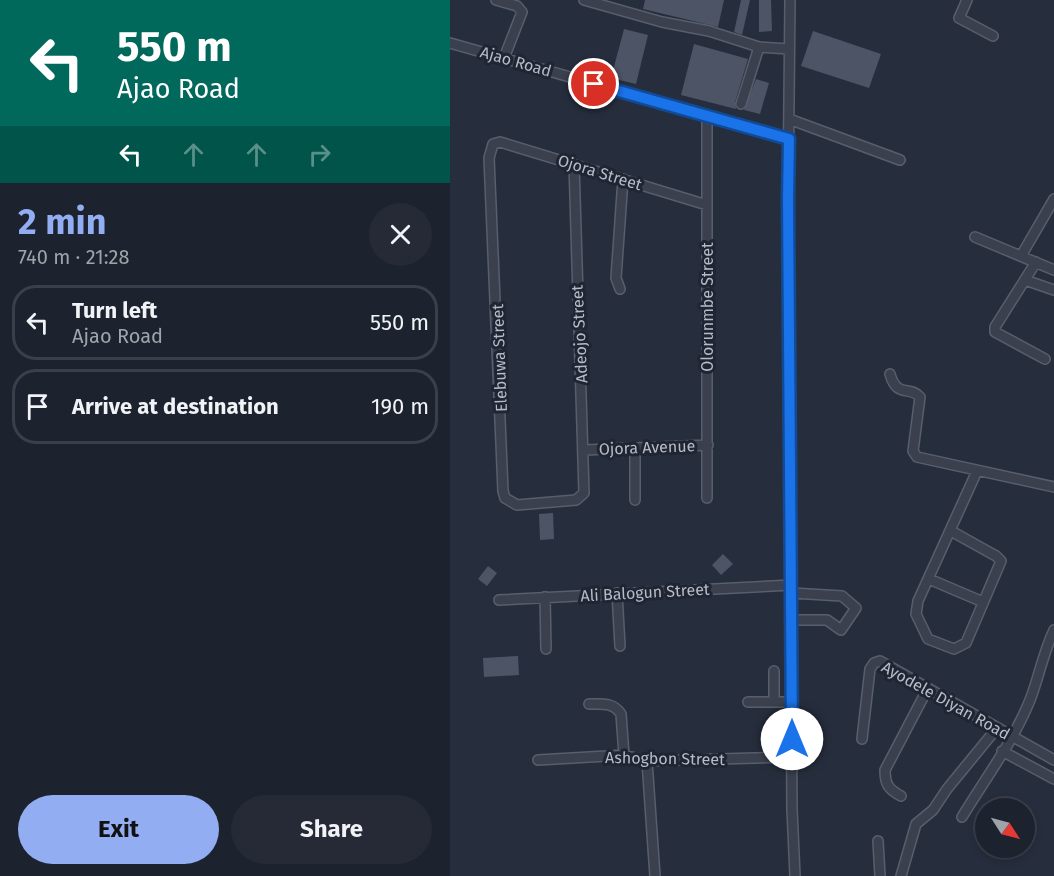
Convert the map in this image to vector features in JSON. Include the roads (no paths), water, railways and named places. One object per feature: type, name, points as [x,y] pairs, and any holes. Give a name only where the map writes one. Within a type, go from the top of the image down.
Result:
[{"type":"street","points":[[496,0],[517,6],[522,12],[504,58]]},
{"type":"street","points":[[584,0],[662,22],[708,31],[759,47],[789,49]]},
{"type":"street","points":[[790,0],[788,200],[795,876]]},
{"type":"street","points":[[967,0],[959,18],[993,36]]},
{"type":"street","name":"Ajao Road","points":[[450,43],[789,139]]},
{"type":"street","points":[[741,104],[759,47]]},
{"type":"street","name":"Olorunmbe Street","points":[[707,116],[707,498]]},
{"type":"street","points":[[789,119],[900,160]]},
{"type":"street","name":"Ojora Street","points":[[493,144],[500,142],[706,205]]},
{"type":"street","name":"Elebuwa Street","points":[[493,144],[489,158],[503,491],[505,498],[517,505],[576,500]]},
{"type":"street","name":"Adeojo Street","points":[[574,164],[576,303],[585,450],[584,493],[576,500]]},
{"type":"street","points":[[620,290],[616,278],[623,179]]},
{"type":"street","points":[[1021,256],[1054,199]]},
{"type":"street","points":[[975,237],[1054,270]]},
{"type":"street","points":[[1036,262],[995,332],[1045,359]]},
{"type":"street","points":[[1025,280],[1054,290]]},
{"type":"street","points":[[890,374],[894,386],[899,390],[919,395],[913,451],[916,457],[1054,487]]},
{"type":"street","name":"Ojora Avenue","points":[[585,450],[708,445]]},
{"type":"street","points":[[635,448],[635,500]]},
{"type":"street","points":[[951,531],[1001,561],[966,643],[954,649],[928,639],[916,614],[918,601],[977,471]]},
{"type":"street","points":[[929,579],[983,602]]},
{"type":"street","name":"Ali Balogun Street","points":[[499,600],[617,593],[792,589],[842,596],[856,608],[841,630],[827,620],[792,620]]},
{"type":"street","points":[[617,593],[620,646]]},
{"type":"street","points":[[545,597],[546,649]]},
{"type":"street","points":[[962,817],[1012,737],[1029,701],[1043,654],[1054,630]]},
{"type":"street","name":"Ayodele Diyan Road","points":[[862,739],[868,679],[874,663],[880,661],[1054,760]]},
{"type":"street","points":[[774,671],[774,702]]},
{"type":"street","points":[[901,795],[891,790],[885,782],[885,770],[928,688]]},
{"type":"street","points":[[748,702],[792,702]]},
{"type":"street","points":[[589,704],[609,704],[621,714],[624,755]]},
{"type":"street","points":[[901,876],[916,824],[933,810],[946,789],[997,728]]},
{"type":"street","points":[[1002,751],[1054,779]]},
{"type":"street","name":"Ashogbon Street","points":[[538,760],[624,755],[647,761],[792,757]]},
{"type":"street","points":[[647,761],[655,876]]},
{"type":"street","points":[[878,841],[880,876]]}]
